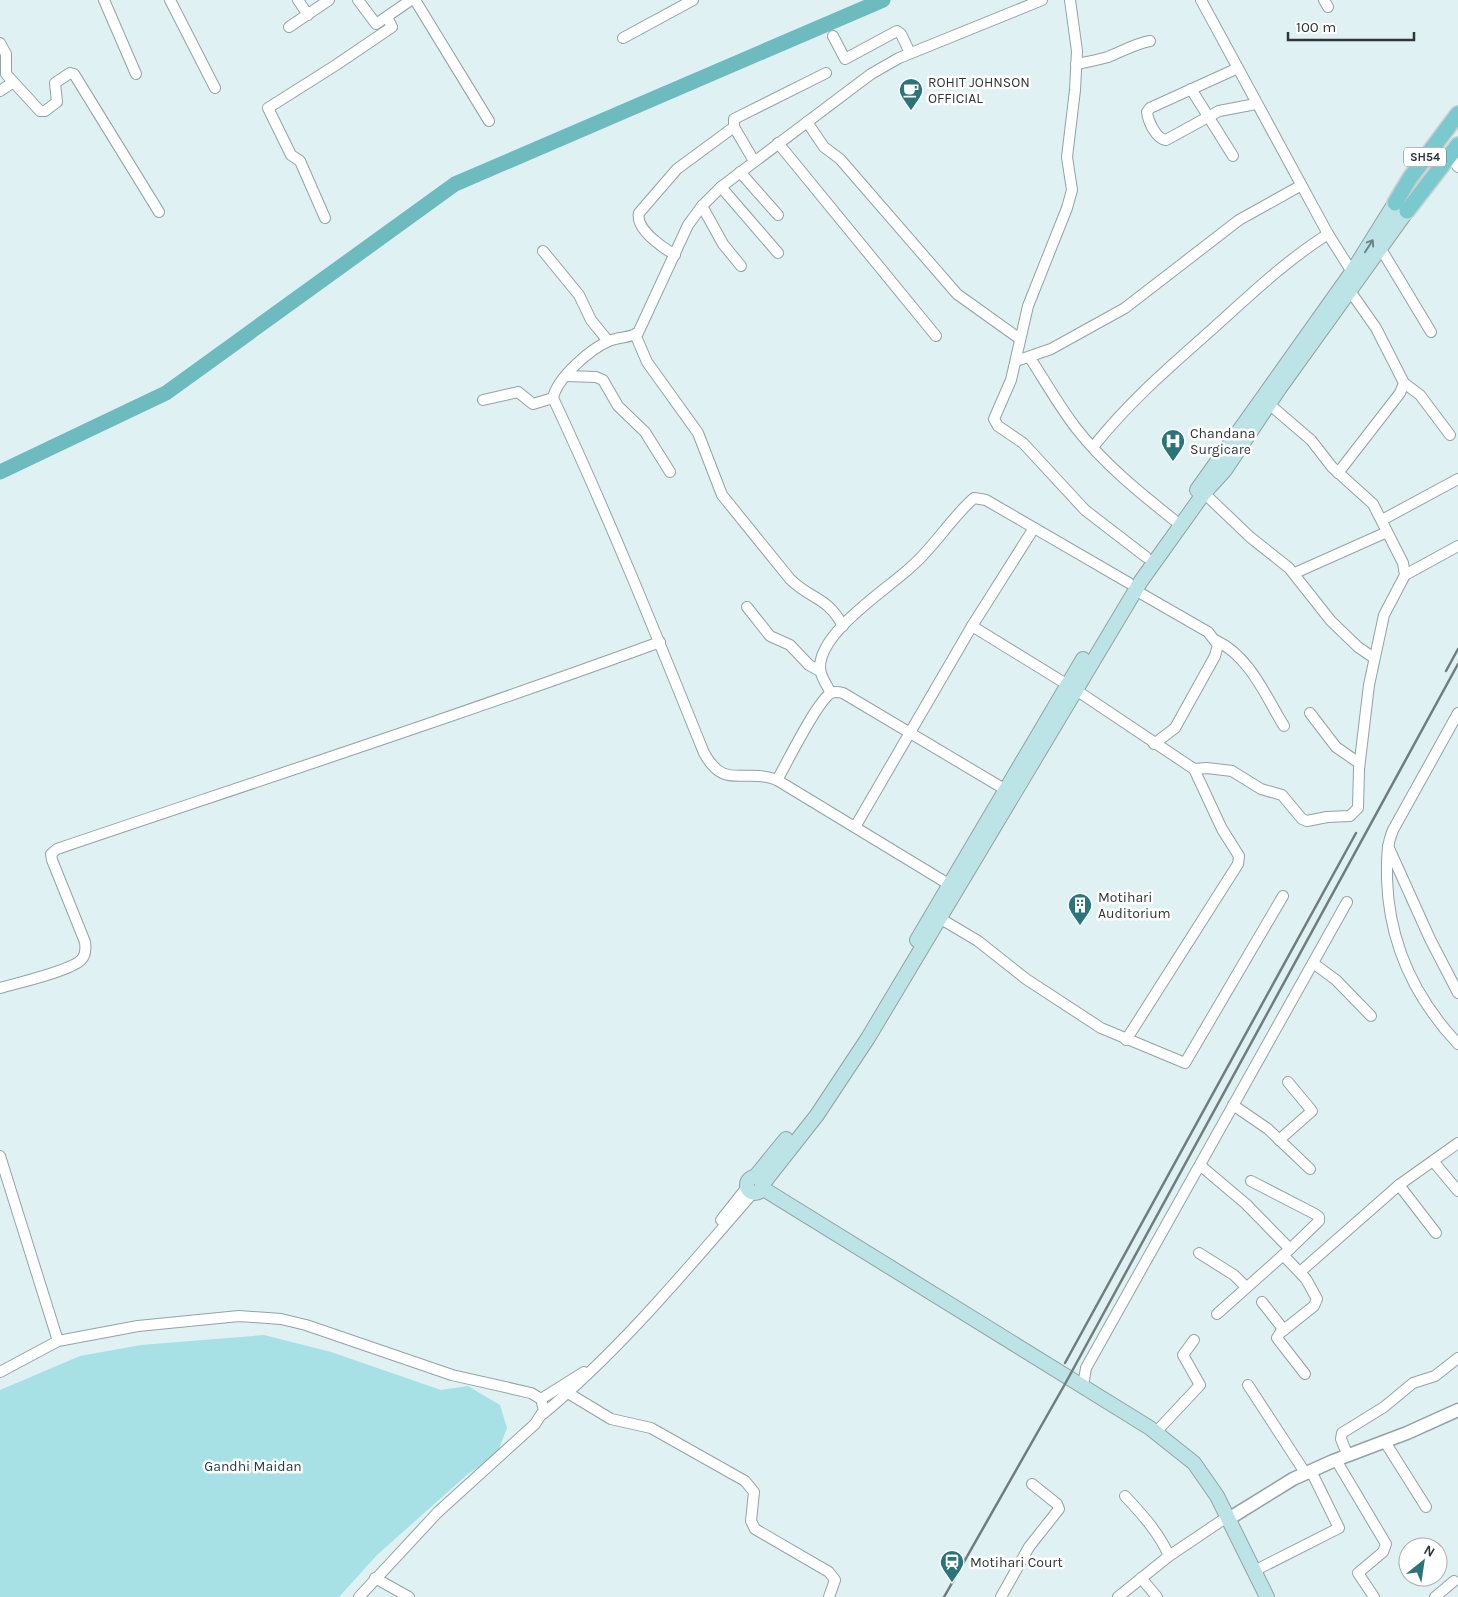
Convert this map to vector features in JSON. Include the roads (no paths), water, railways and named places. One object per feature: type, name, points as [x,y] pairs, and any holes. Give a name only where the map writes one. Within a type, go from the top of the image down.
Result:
[{"type":"main road","name":"SH54","points":[[1401,207],[1410,178],[1458,114]]},
{"type":"main road","points":[[756,1187],[850,1051],[954,887],[1132,587],[1146,558],[1418,181],[1458,129]]},
{"type":"main road","name":"SH54","points":[[1401,207],[1455,156]]},
{"type":"main road","points":[[1132,587],[1204,493],[1225,470],[1381,249],[1401,207]]},
{"type":"main road","points":[[756,1187],[833,1092],[941,919],[954,887]]},
{"type":"main road","points":[[756,1187],[1083,1386],[1156,1432],[1194,1463],[1218,1496],[1258,1597]]},
{"type":"main road","points":[[756,1187],[1150,1436],[1186,1465],[1226,1520],[1267,1597]]},
{"type":"street","points":[[104,0],[136,74]]},
{"type":"street","points":[[170,0],[215,88]]},
{"type":"street","points":[[298,0],[308,15]]},
{"type":"street","points":[[289,27],[330,0]]},
{"type":"street","points":[[358,0],[375,24],[413,0],[489,122]]},
{"type":"street","points":[[623,38],[693,0]]},
{"type":"street","points":[[954,887],[777,780],[759,774],[722,774],[714,769],[704,753],[660,642],[592,481],[553,398],[557,387],[590,352],[608,342],[635,334],[641,330],[688,225],[702,206],[721,187],[871,74],[910,53],[1042,0]]},
{"type":"street","points":[[1070,0],[1076,38],[1076,64],[1067,157],[1072,190],[1067,208],[1028,306],[1011,380],[994,416],[995,423],[1023,442],[1085,510],[1146,558]]},
{"type":"street","points":[[1201,0],[1300,186],[1352,272]]},
{"type":"street","points":[[325,218],[300,161],[291,155],[268,108],[392,27],[387,17]]},
{"type":"street","points":[[832,36],[844,59],[897,31],[901,34],[910,53]]},
{"type":"street","points":[[1076,64],[1106,58],[1134,44],[1150,41]]},
{"type":"street","points":[[0,43],[6,54],[4,71],[12,83],[35,108],[42,112],[58,100],[54,88],[55,83],[70,73],[74,74],[159,212]]},
{"type":"street","points":[[1238,68],[1148,109],[1147,114],[1159,137],[1166,140],[1207,116],[1226,109],[1256,104]]},
{"type":"street","points":[[754,162],[734,127],[733,122],[736,117],[826,72]]},
{"type":"street","points":[[0,91],[12,83]]},
{"type":"street","points":[[1191,89],[1233,156]]},
{"type":"street","points":[[807,122],[824,147],[840,159],[957,294],[1020,339]]},
{"type":"street","points":[[675,254],[661,245],[640,225],[638,220],[639,213],[677,169],[734,127]]},
{"type":"street","points":[[778,143],[936,336]]},
{"type":"street","points":[[740,172],[778,215]]},
{"type":"street","points":[[1016,361],[1030,358],[1125,308],[1239,220],[1300,186]]},
{"type":"street","points":[[721,187],[778,254]]},
{"type":"street","points":[[702,206],[723,244],[741,266]]},
{"type":"street","points":[[1093,447],[1127,406],[1166,369],[1286,263],[1328,234]]},
{"type":"street","points":[[1381,249],[1431,332]]},
{"type":"street","points":[[543,252],[579,296],[591,320],[608,342]]},
{"type":"street","points":[[1350,291],[1376,328],[1404,383],[1420,395],[1450,434]]},
{"type":"street","points":[[635,334],[647,362],[698,432],[722,495],[790,579],[800,588],[830,605],[843,626]]},
{"type":"street","points":[[1030,358],[1076,427],[1093,447],[1137,490],[1174,520]]},
{"type":"street","points":[[566,376],[596,377],[603,380],[618,406],[645,432],[670,472]]},
{"type":"street","points":[[1338,473],[1400,393],[1404,383]]},
{"type":"street","points":[[483,400],[518,392],[535,404],[553,398]]},
{"type":"street","points":[[1194,769],[1207,768],[1232,771],[1261,788],[1282,795],[1302,819],[1307,821],[1326,817],[1350,816],[1355,814],[1359,804],[1359,763],[1374,658],[1384,615],[1405,575],[1403,562],[1373,504],[1338,473],[1311,440],[1270,404]]},
{"type":"street","points":[[1382,520],[1458,479]]},
{"type":"street","points":[[1204,493],[1250,537],[1295,573],[1331,621],[1358,647],[1374,658]]},
{"type":"street","points":[[820,671],[828,647],[843,626],[861,608],[912,566],[974,498],[986,500],[1034,528],[1208,632],[1217,641],[1233,650],[1244,662],[1284,726]]},
{"type":"street","points":[[854,827],[972,626],[1034,528]]},
{"type":"street","points":[[1295,573],[1388,532]]},
{"type":"street","points":[[1405,575],[1426,566],[1458,546]]},
{"type":"street","points":[[747,607],[770,636],[790,645],[809,665],[820,671],[831,693]]},
{"type":"street","points":[[972,626],[1072,688],[1194,769],[1222,829],[1239,856],[1239,862],[1126,1040]]},
{"type":"street","points":[[1154,744],[1170,733],[1183,716],[1215,656],[1217,641]]},
{"type":"street","points":[[0,988],[70,966],[77,963],[85,954],[85,942],[52,860],[54,851],[250,783],[429,725],[660,642]]},
{"type":"street","points":[[777,780],[821,705],[831,693]]},
{"type":"street","points":[[831,693],[843,693],[1010,792]]},
{"type":"street","points":[[1310,713],[1336,747],[1359,763]]},
{"type":"street","points":[[1458,713],[1393,830],[1388,845],[1389,906],[1401,957],[1423,1002],[1438,1024],[1458,1044]]},
{"type":"street","points":[[1388,845],[1430,939],[1458,992]]},
{"type":"street","points":[[941,919],[978,941],[1026,979],[1073,1012],[1100,1028],[1183,1063],[1187,1062],[1282,896]]},
{"type":"street","points":[[1083,1386],[1086,1368],[1201,1166],[1233,1105],[1347,902]]},
{"type":"street","points":[[1313,962],[1336,980],[1371,1016]]},
{"type":"street","points":[[1280,1140],[1312,1111],[1288,1082]]},
{"type":"street","points":[[1233,1105],[1259,1122],[1310,1169]]},
{"type":"street","points":[[1300,1272],[1399,1185],[1458,1143]]},
{"type":"street","points":[[0,1156],[3,1177],[58,1341]]},
{"type":"street","points":[[1433,1161],[1458,1191]]},
{"type":"street","points":[[1201,1166],[1246,1204],[1287,1252],[1310,1285],[1317,1302],[1278,1336],[1279,1343],[1305,1374]]},
{"type":"street","points":[[1217,1314],[1317,1224],[1319,1217],[1250,1181]]},
{"type":"street","points":[[1399,1185],[1436,1232]]},
{"type":"street","points":[[359,1597],[438,1512],[535,1424],[543,1414],[596,1368],[646,1316],[756,1187]]},
{"type":"street","points":[[541,1399],[584,1372],[620,1336],[711,1232],[756,1187]]},
{"type":"street","points":[[1199,1252],[1234,1275],[1246,1287]]},
{"type":"street","points":[[1262,1302],[1284,1330]]},
{"type":"street","points":[[0,1372],[58,1341],[173,1321],[239,1316],[281,1318],[332,1332],[452,1375],[531,1393],[541,1399],[544,1405],[543,1414]]},
{"type":"street","points":[[1156,1432],[1200,1385],[1183,1354],[1194,1340]]},
{"type":"street","points":[[1348,1456],[1341,1439],[1342,1433],[1384,1407],[1413,1383],[1435,1376],[1458,1358]]},
{"type":"street","points":[[1248,1385],[1308,1472],[1339,1528],[1254,1571]]},
{"type":"street","points":[[568,1393],[611,1418],[651,1428],[745,1481],[754,1492],[751,1520],[755,1529],[829,1572],[835,1580],[829,1597]]},
{"type":"street","points":[[1118,1597],[1169,1556],[1308,1472],[1385,1442],[1458,1410]]},
{"type":"street","points":[[1385,1442],[1426,1507]]},
{"type":"street","points":[[1336,1460],[1386,1544],[1383,1552],[1358,1573],[1374,1597]]},
{"type":"street","points":[[1001,1597],[1032,1542],[1059,1509],[1057,1504],[1032,1484]]},
{"type":"street","points":[[1124,1496],[1140,1512],[1166,1548],[1169,1556]]},
{"type":"street","points":[[375,1578],[409,1597]]},
{"type":"street","points":[[1141,1578],[1157,1597]]},
{"type":"street","points":[[1435,1597],[1454,1581]]},
{"type":"waterway","points":[[0,472],[166,393],[455,184],[883,0]]},
{"type":"railway","points":[[1446,671],[1458,649]]},
{"type":"railway","points":[[944,1597],[1065,1384],[1458,664]]},
{"type":"railway","points":[[1065,1363],[1356,833]]},
{"type":"place","name":"ROHIT JOHNSON OFFICIAL","points":[[911,111]]},
{"type":"place","name":"Chandana Surgicare","points":[[1173,462]]},
{"type":"place","name":"Motihari Auditorium","points":[[1080,926]]},
{"type":"place","name":"Motihari Court","points":[[952,1583]]},
{"type":"park label","name":"Gandhi Maidan","points":[[253,1466]]}]
